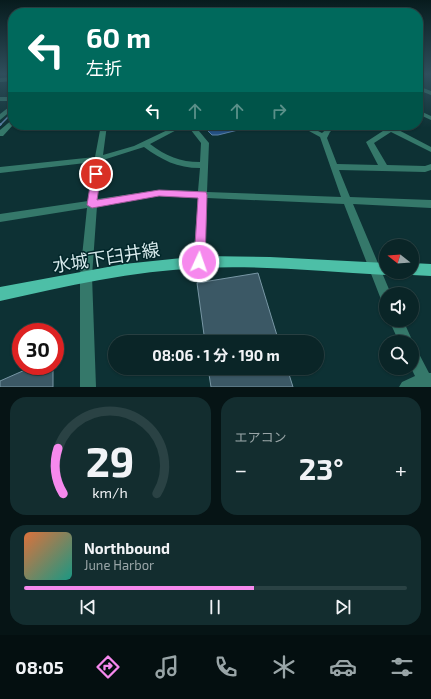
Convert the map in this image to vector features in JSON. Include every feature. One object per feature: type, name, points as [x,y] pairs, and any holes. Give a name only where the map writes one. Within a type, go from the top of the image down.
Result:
[{"type":"main road","name":"水城下臼井線","points":[[0,294],[127,268],[199,262],[379,268]]},
{"type":"main road","points":[[419,269],[431,270]]},
{"type":"street","points":[[0,119],[8,111]]},
{"type":"street","points":[[0,134],[8,125]]},
{"type":"street","points":[[88,387],[86,276],[92,205],[103,130]]},
{"type":"street","points":[[0,170],[99,159],[120,154],[146,145],[173,130]]},
{"type":"street","points":[[194,130],[205,143],[199,262]]},
{"type":"street","points":[[310,130],[322,136],[381,287]]},
{"type":"street","points":[[322,136],[329,130]]},
{"type":"street","points":[[384,130],[370,142],[384,168]]},
{"type":"street","points":[[393,130],[431,150]]},
{"type":"street","points":[[423,146],[431,142]]},
{"type":"street","points":[[146,145],[168,161],[186,166],[203,165]]},
{"type":"street","points":[[334,167],[425,169],[431,167]]},
{"type":"street","points":[[0,218],[92,205],[159,193],[431,204]]},
{"type":"street","points":[[407,387],[428,382],[419,367]]},
{"type":"water","points":[[207,130],[238,130],[218,135],[212,135]]},
{"type":"building","points":[[258,273],[277,335],[204,335],[197,283]]},
{"type":"building","points":[[14,375],[53,375],[53,387],[0,387],[0,381]]},
{"type":"building","points":[[209,375],[289,375],[293,387],[211,387]]},
{"type":"waterway","points":[[0,125],[8,117]]},
{"type":"route","points":[[96,174],[92,205],[159,193],[203,195],[199,262]]}]
